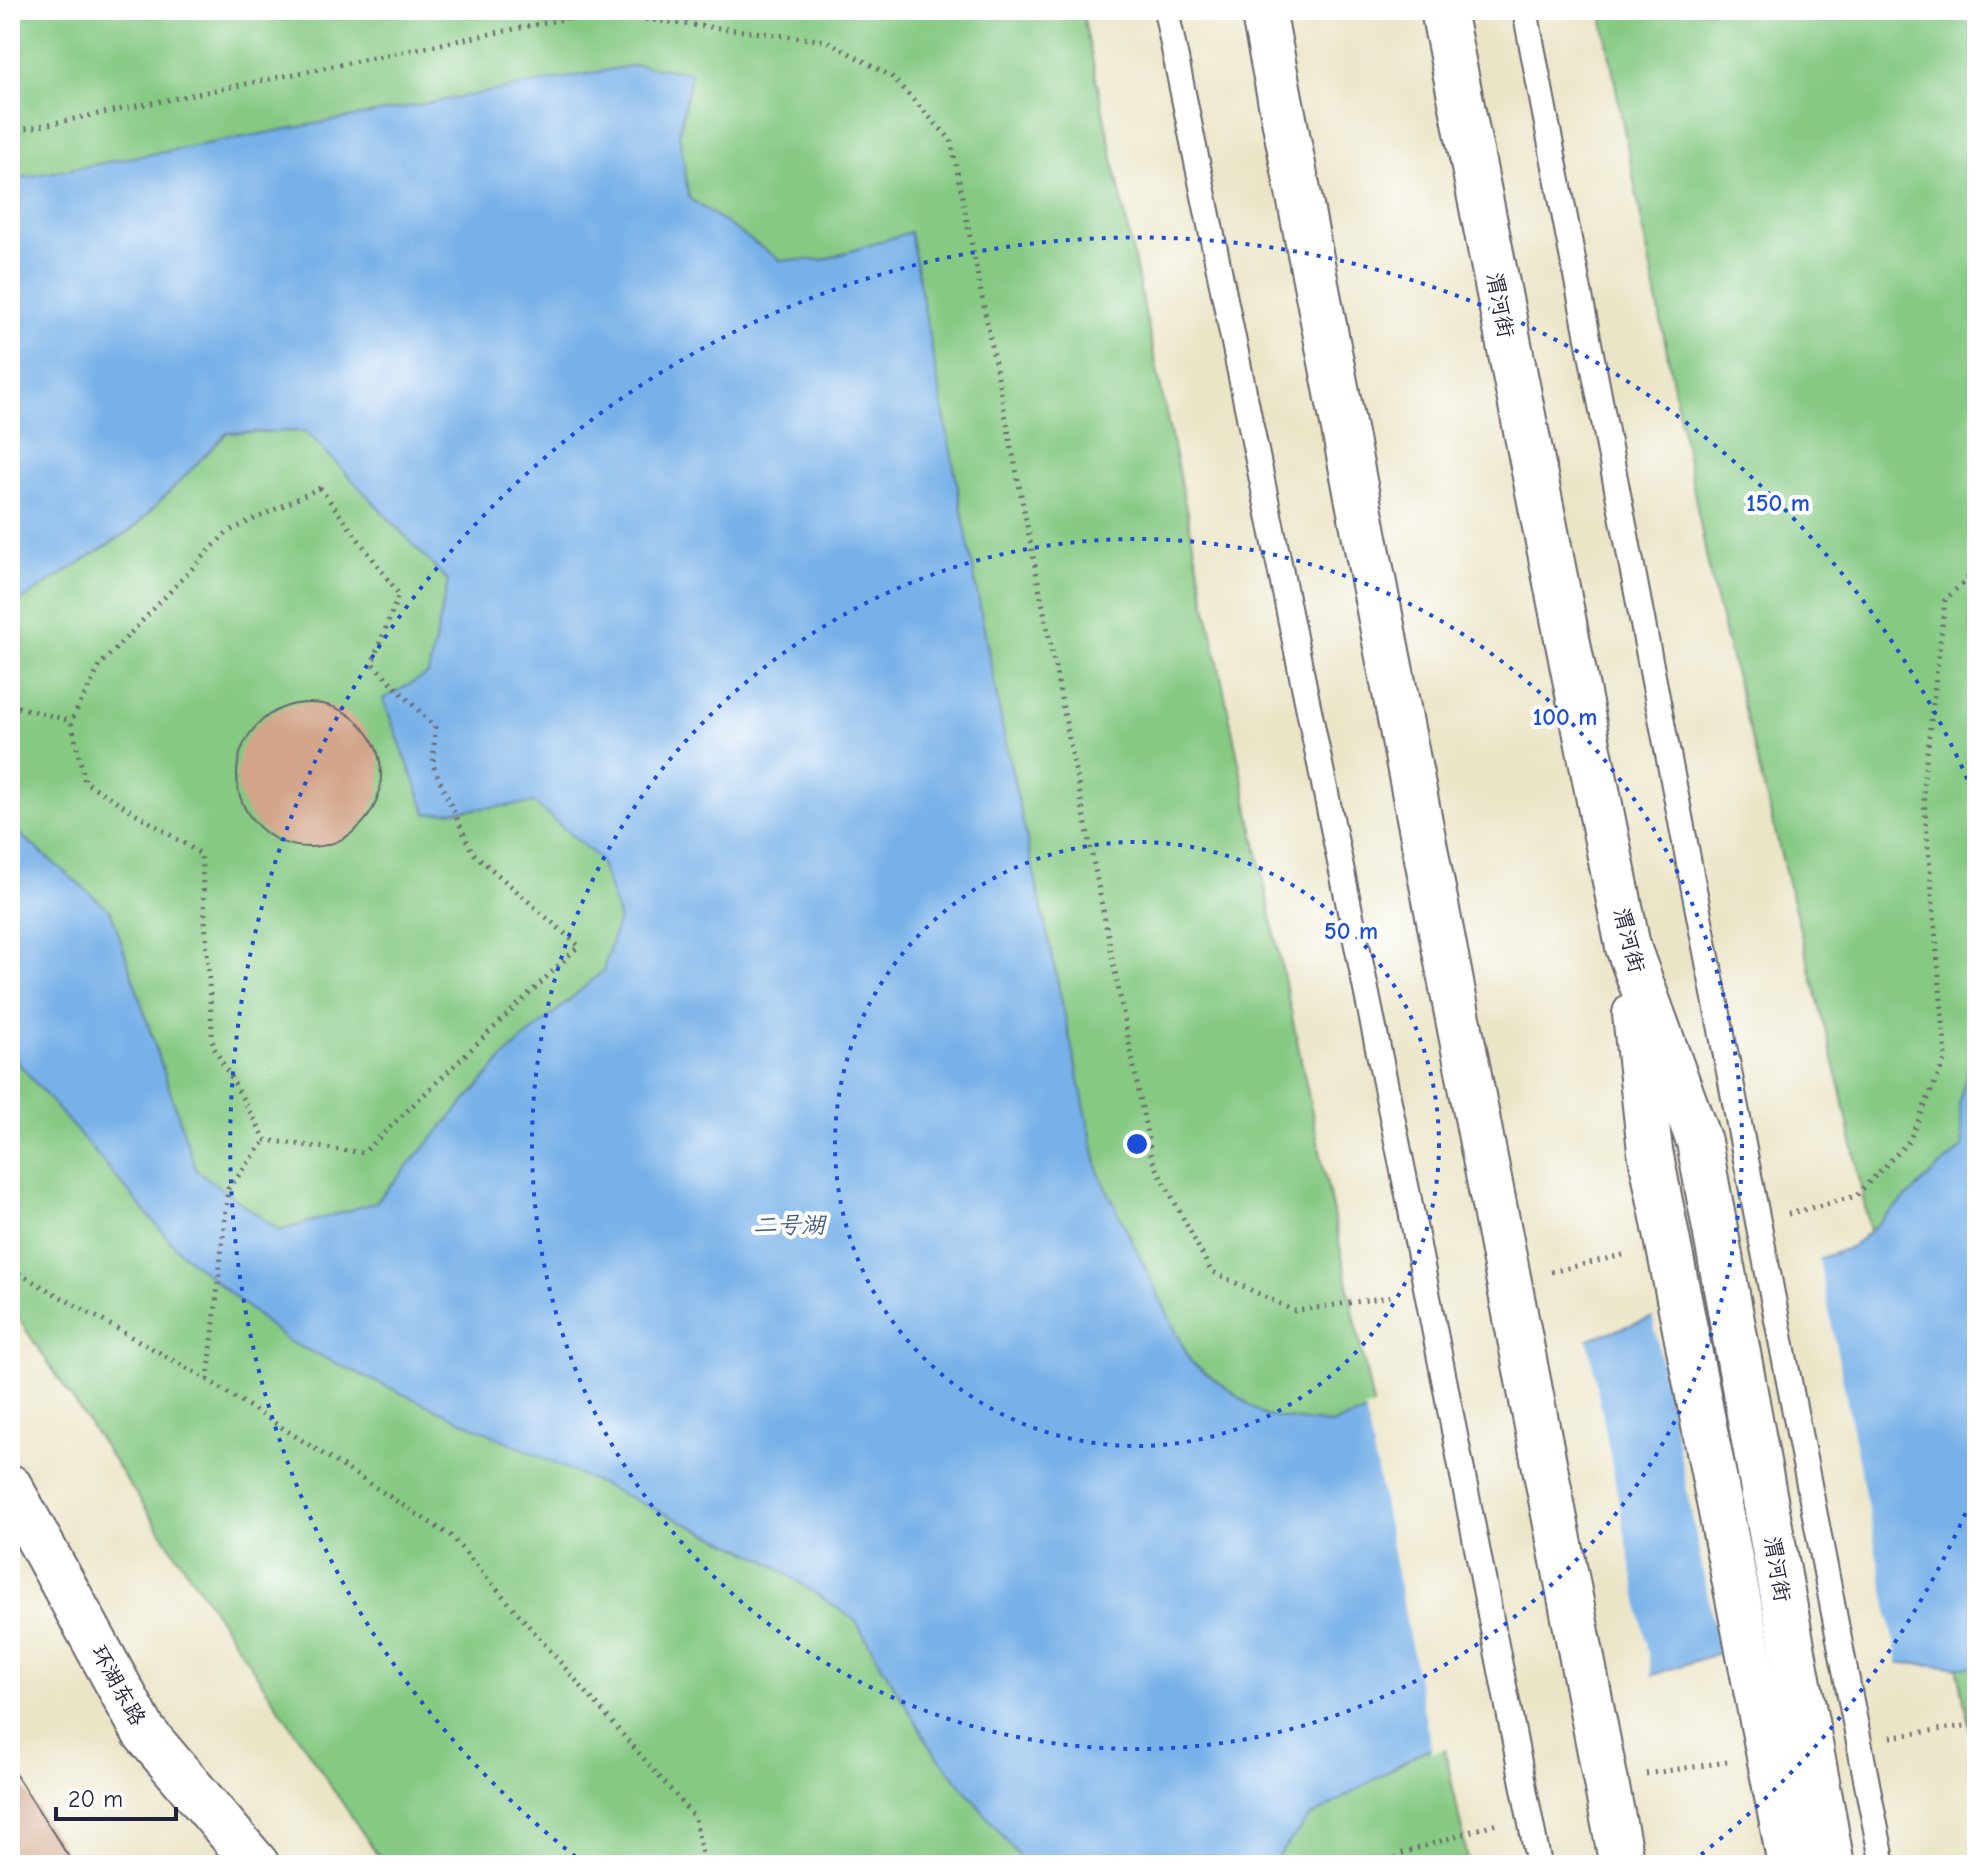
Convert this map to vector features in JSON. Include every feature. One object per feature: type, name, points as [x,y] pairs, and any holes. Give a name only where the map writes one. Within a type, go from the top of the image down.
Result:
[{"type":"main road","points":[[1263,10],[1622,1865]]},
{"type":"main road","name":"渭河街","points":[[1443,10],[1628,947],[1650,1151],[1802,1818],[1832,1865]]},
{"type":"main road","name":"渭河街","points":[[1628,947],[1720,1138],[1802,1818],[1790,1865]]},
{"type":"main road","name":"环湖东路","points":[[10,1487],[144,1732],[257,1865]]},
{"type":"lane","points":[[1166,10],[1409,1200],[1539,1865]]},
{"type":"lane","name":"渭河街","points":[[1525,10],[1720,1138],[1883,1865]]},
{"type":"path","points":[[10,132],[593,13],[827,41],[891,76],[951,140],[1152,1159],[1211,1271],[1295,1311],[1402,1295]]},
{"type":"path","points":[[320,488],[399,594],[372,663],[435,727],[433,765],[472,852],[579,946],[363,1153],[266,1140],[213,1046],[201,854],[85,782],[71,721],[101,664],[227,532],[320,488]]},
{"type":"path","points":[[1781,1215],[1856,1196],[1909,1141],[1946,1058],[1923,787],[1945,600],[1977,569]]},
{"type":"path","points":[[10,705],[71,721]]},
{"type":"path","points":[[208,1380],[228,1189],[266,1140]]},
{"type":"path","points":[[10,1251],[20,1274],[208,1380],[451,1536],[695,1818],[704,1865]]},
{"type":"path","points":[[1540,1274],[1631,1254]]},
{"type":"path","points":[[1882,1738],[1977,1724]]},
{"type":"path","points":[[1645,1774],[1740,1760]]},
{"type":"path","points":[[1391,1865],[1400,1854],[1501,1821]]},
{"type":"green space","points":[[10,10],[1082,10],[1469,1865],[393,1865],[376,1853],[10,1306]]},
{"type":"green space","points":[[1601,10],[1977,10],[1977,1765],[1843,1098],[1711,580]]},
{"type":"water","name":"二号湖","points":[[636,65],[691,73],[679,134],[689,198],[780,260],[823,260],[910,232],[1003,730],[1099,1173],[1191,1362],[1265,1416],[1331,1424],[1673,1311],[1852,1247],[1963,1146],[1959,1101],[1977,1039],[1977,1668],[1725,1651],[1421,1752],[1308,1819],[1271,1865],[1026,1865],[931,1748],[855,1620],[764,1559],[289,1342],[179,1251],[20,1065],[10,1051],[10,826],[111,911],[196,1170],[280,1231],[376,1202],[510,1051],[603,971],[619,917],[599,859],[534,803],[427,814],[383,699],[428,674],[448,581],[306,431],[227,433],[134,528],[10,608],[10,180]]},
{"type":"pier","points":[[1818,1255],[1899,1667],[1720,1657],[1652,1314]]},
{"type":"pier","points":[[1587,1335],[1653,1679],[1432,1753],[1365,1409]]},
{"type":"building","points":[[309,703],[337,708],[360,724],[376,747],[381,775],[376,803],[360,826],[337,842],[309,847],[281,842],[258,826],[242,803],[237,775],[242,747],[258,724],[281,708]]},
{"type":"building","points":[[10,1766],[74,1865],[10,1865]]}]
